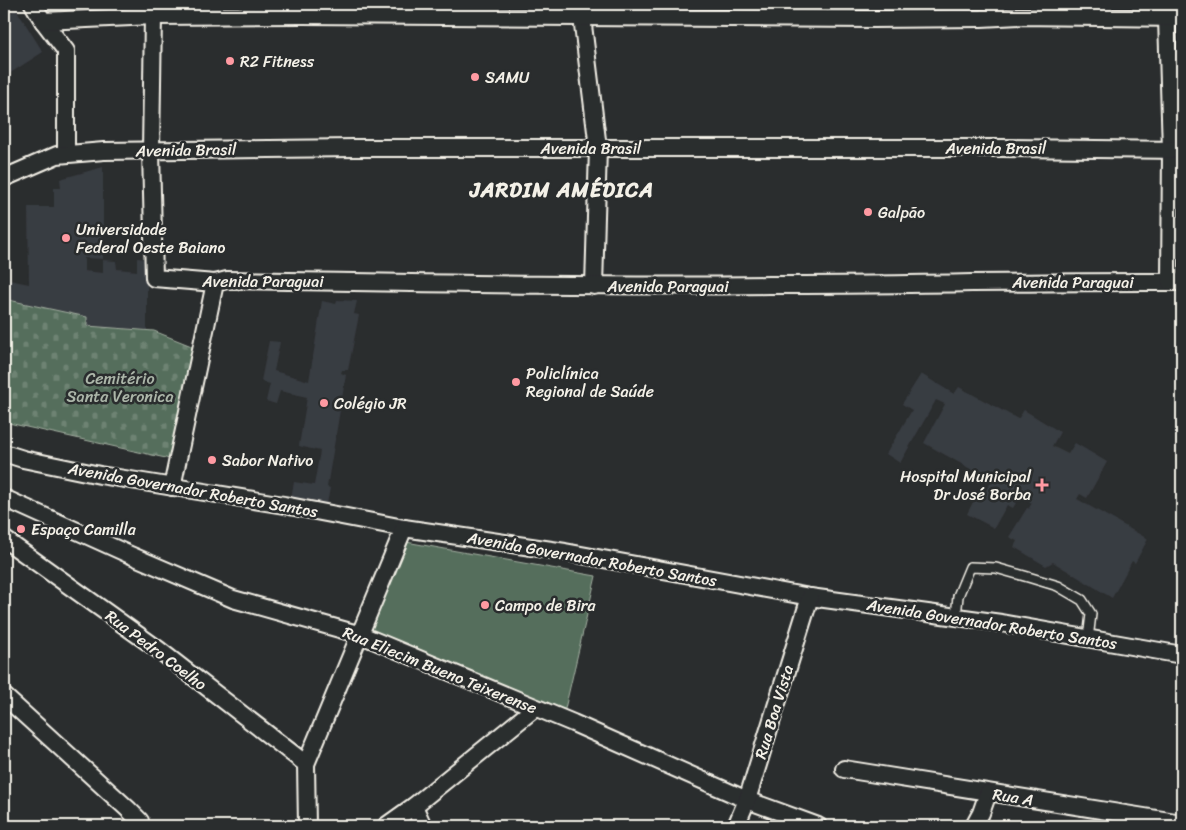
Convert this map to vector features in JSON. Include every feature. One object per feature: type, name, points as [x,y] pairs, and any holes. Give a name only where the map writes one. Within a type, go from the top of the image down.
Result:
[{"type":"street","points":[[33,4],[43,21],[66,51],[66,153]]},
{"type":"street","points":[[43,21],[153,16],[484,10],[582,10],[873,19],[981,18],[1019,10],[1174,18],[1177,150],[1176,282]]},
{"type":"street","points":[[582,10],[598,148],[594,286]]},
{"type":"street","points":[[151,151],[153,16]]},
{"type":"street","name":"Avenida Brasil","points":[[4,178],[57,155],[66,153],[354,148],[1001,148],[1177,150]]},
{"type":"street","name":"Avenida Paraguai","points":[[151,151],[154,278],[215,283],[227,280],[594,286],[1176,282]]},
{"type":"street","points":[[172,487],[215,283]]},
{"type":"street","name":"Avenida Governador Roberto Santos","points":[[4,453],[23,459],[172,487],[284,505],[404,528],[565,552],[810,597],[956,617],[1182,655]]},
{"type":"street","name":"Rua Eliecim Bueno Teixerense","points":[[4,498],[233,599],[361,635],[573,723],[747,800],[818,826]]},
{"type":"street","points":[[307,826],[306,764],[404,528]]},
{"type":"street","name":"Rua Pedro Coelho","points":[[4,539],[160,650],[306,764]]},
{"type":"street","name":"Rua Boa Vista","points":[[736,826],[747,800],[810,597]]},
{"type":"street","points":[[4,696],[141,824]]},
{"type":"street","points":[[386,826],[414,806],[536,708]]},
{"type":"street","name":"Rua A","points":[[844,769],[1182,823]]},
{"type":"street","points":[[974,826],[981,814],[988,793]]},
{"type":"street","points":[[414,806],[423,826]]},
{"type":"lane","points":[[956,617],[958,596],[970,568],[996,568],[1058,586],[1082,600],[1091,614],[1088,639]]},
{"type":"shaded area","points":[[16,9],[43,52],[4,77],[4,16]]},
{"type":"shaded area","name":"Universidade Federal Oeste Baiano","points":[[103,167],[103,259],[84,258],[84,271],[103,273],[103,260],[116,261],[117,269],[137,271],[137,258],[147,259],[147,330],[87,326],[86,317],[4,299],[4,279],[29,284],[28,207],[54,207],[54,188],[61,188],[60,179]]},
{"type":"shaded area","name":"Colégio JR","points":[[337,300],[357,301],[354,314],[359,315],[348,370],[342,370],[341,373],[346,375],[327,487],[330,488],[327,504],[291,498],[294,482],[314,485],[320,451],[299,446],[307,397],[280,391],[276,404],[266,401],[270,384],[261,381],[269,341],[280,342],[274,371],[309,381],[322,301],[336,304]]},
{"type":"shaded area","name":"Hospital Municipal Dr José Borba","points":[[921,374],[954,394],[959,387],[1018,419],[1024,410],[1060,432],[1052,446],[1068,454],[1075,443],[1107,462],[1087,498],[1080,494],[1077,499],[1148,539],[1135,563],[1132,561],[1112,598],[1053,562],[1046,566],[1014,547],[1017,541],[1009,537],[1027,508],[1031,509],[1029,508],[1032,503],[1020,496],[1013,508],[1007,505],[994,528],[967,514],[979,490],[984,493],[992,481],[924,443],[945,404],[936,400],[900,463],[886,454],[912,410],[902,404]]},
{"type":"green space","points":[[46,4],[474,4],[474,7],[155,6],[55,14],[48,9]]},
{"type":"green space","name":"Cemitério Santa Veronica","points":[[4,299],[87,317],[87,326],[154,331],[194,347],[170,459],[4,422]]},
{"type":"green space","name":"Campo de Bira","points":[[406,542],[596,576],[564,713],[368,634]]},
{"type":"place","name":"R2 Fitness","points":[[230,61]]},
{"type":"place","name":"SAMU","points":[[475,77]]},
{"type":"place","name":"Galpão","points":[[868,212]]},
{"type":"place","name":"Universidade Federal Oeste Baiano","points":[[66,238]]},
{"type":"place","name":"Policlínica Regional de Saúde","points":[[516,382]]},
{"type":"place","name":"Colégio JR","points":[[324,403]]},
{"type":"place","name":"Sabor Nativo","points":[[212,460]]},
{"type":"place","name":"Hospital Municipal Dr José Borba","points":[[1042,485]]},
{"type":"place","name":"Espaço Camilla","points":[[21,529]]},
{"type":"place","name":"Campo de Bira","points":[[485,605]]},
{"type":"district","name":"JARDIM AMÉDICA","points":[[562,190]]}]
